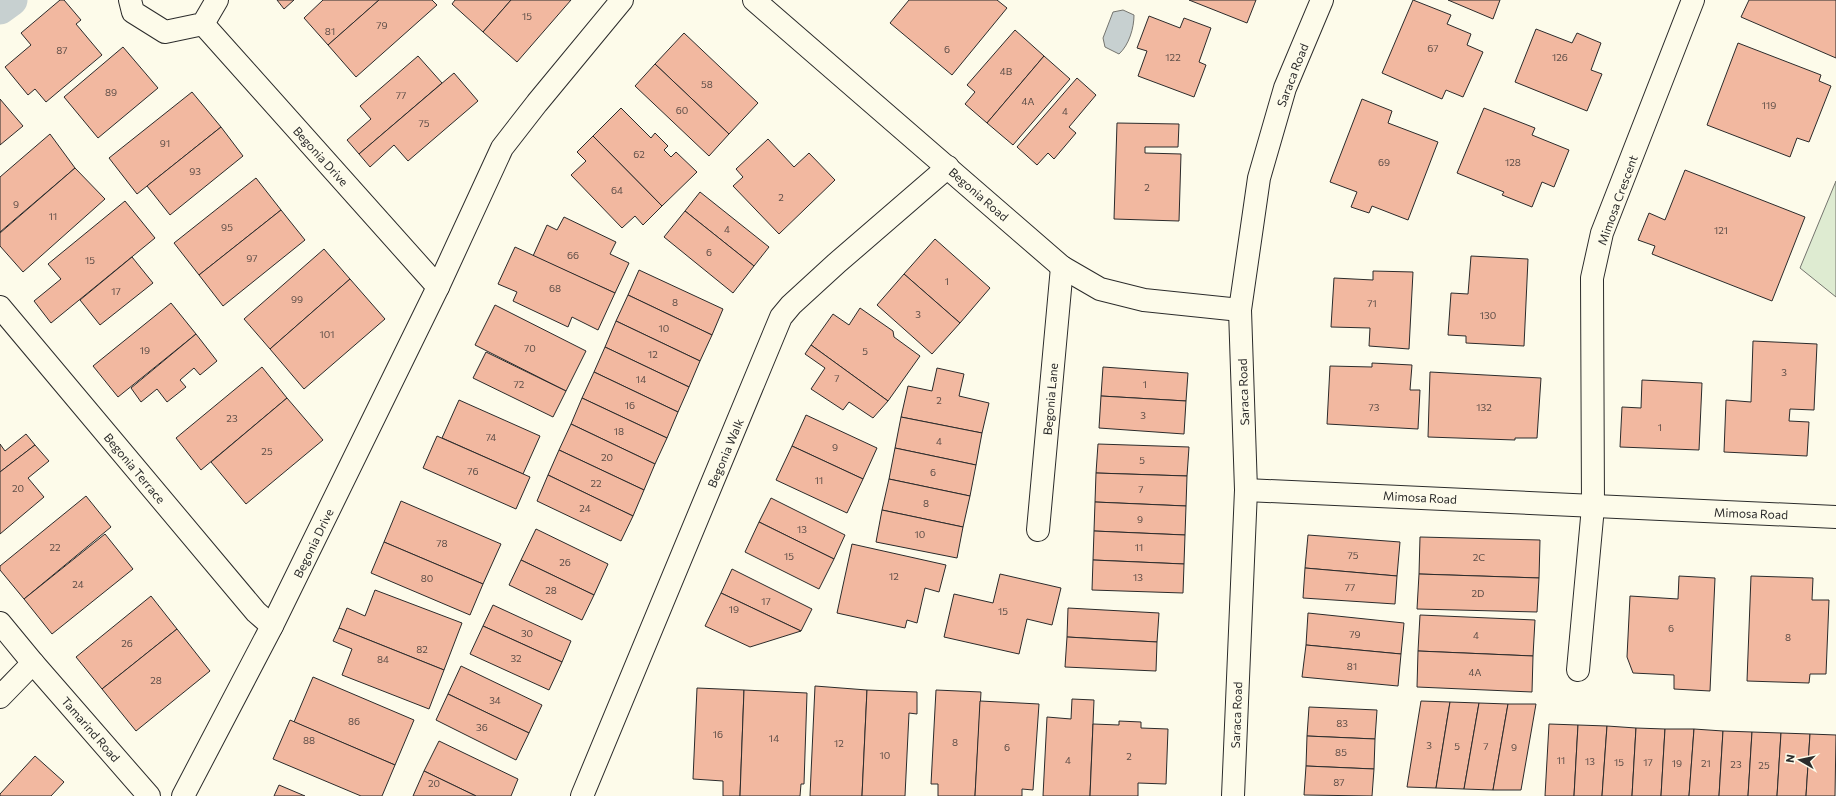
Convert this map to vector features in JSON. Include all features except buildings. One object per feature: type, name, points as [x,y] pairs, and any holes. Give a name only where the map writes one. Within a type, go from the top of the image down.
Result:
[{"type":"street","points":[[130,0],[133,12],[165,32],[203,24],[217,0]]},
{"type":"street","name":"Begonia Drive","points":[[183,796],[272,626],[438,288],[502,148],[622,0]]},
{"type":"street","name":"Begonia Road","points":[[754,0],[1062,267],[1100,289],[1144,300],[1240,310]]},
{"type":"street","name":"Saraca Road","points":[[1233,796],[1246,490],[1240,310],[1258,178],[1285,88],[1322,0]]},
{"type":"street","name":"Mimosa Crescent","points":[[1593,506],[1592,278],[1602,232],[1693,0]]},
{"type":"street","name":"Begonia Drive","points":[[203,24],[438,288]]},
{"type":"street","name":"Begonia Walk","points":[[582,796],[781,317],[791,305],[838,262],[948,167]]},
{"type":"street","name":"Begonia Lane","points":[[1038,530],[1062,267]]},
{"type":"street","name":"Begonia Terrace","points":[[0,307],[256,612],[272,626]]},
{"type":"street","name":"Mimosa Road","points":[[1246,490],[1327,492],[1836,517]]},
{"type":"street","points":[[1578,670],[1593,506]]},
{"type":"street","name":"Tamarind Road","points":[[0,623],[149,796]]},
{"type":"street","points":[[0,697],[33,663]]},
{"type":"green space","points":[[1836,181],[1836,297],[1800,268]]},
{"type":"shaded area","points":[[1123,10],[1134,15],[1134,20],[1132,31],[1126,46],[1119,54],[1105,47],[1103,38],[1113,12]]},
{"type":"waterway","points":[[0,8],[11,0]]}]
